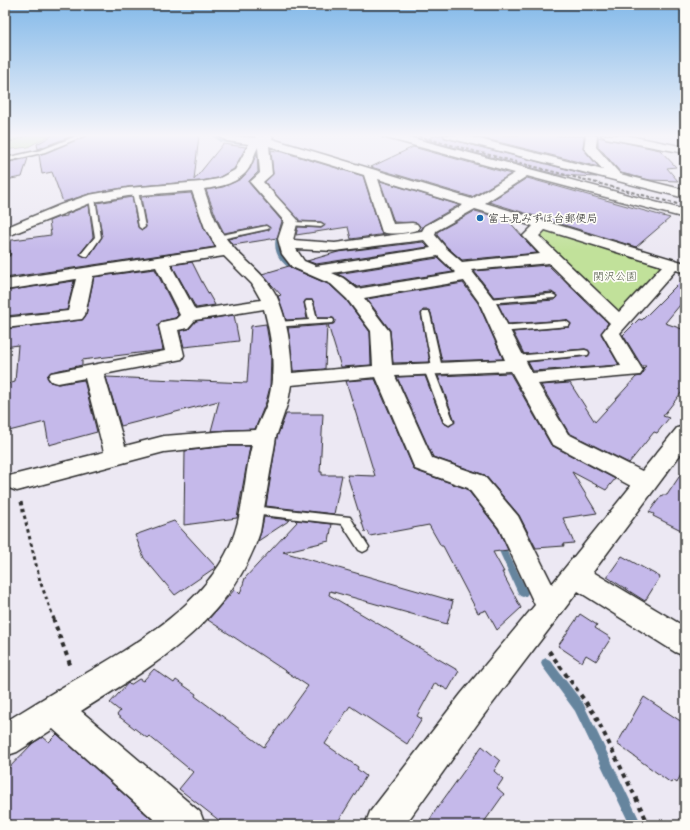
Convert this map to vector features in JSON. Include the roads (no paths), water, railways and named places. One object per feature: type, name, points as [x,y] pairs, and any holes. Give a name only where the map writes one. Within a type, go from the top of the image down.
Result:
[{"type":"street","points":[[5,232],[92,198],[135,191],[197,187],[214,184],[229,179],[237,174]]},
{"type":"street","points":[[266,174],[256,182],[291,220],[291,224],[284,239],[290,254],[298,264],[337,281],[353,295],[380,331],[377,371],[423,464],[476,482],[509,523],[550,608]]},
{"type":"street","points":[[370,174],[679,266]]},
{"type":"street","points":[[370,174],[387,229],[420,226],[429,232],[441,251],[464,272],[487,301],[519,368],[560,439],[645,483]]},
{"type":"street","points":[[286,244],[335,247],[429,232],[522,174]]},
{"type":"street","points":[[532,174],[685,214]]},
{"type":"street","points":[[603,174],[685,194]]},
{"type":"street","points":[[613,174],[616,177]]},
{"type":"street","points":[[5,740],[151,651],[185,624],[226,578],[243,543],[252,510],[265,437],[279,399],[282,380],[282,358],[270,303],[258,280],[222,244],[208,223],[197,187]]},
{"type":"street","points":[[543,225],[530,236],[619,322]]},
{"type":"street","points":[[5,285],[161,261],[222,244]]},
{"type":"street","points":[[314,271],[441,251]]},
{"type":"street","points":[[353,295],[464,272],[552,258]]},
{"type":"street","points":[[161,261],[189,316]]},
{"type":"street","points":[[282,380],[377,371],[433,368],[519,368],[632,371],[611,332],[619,322],[679,266]]},
{"type":"street","points":[[5,323],[76,315],[86,272]]},
{"type":"street","points":[[58,377],[175,356],[168,326],[182,324],[189,316],[270,303]]},
{"type":"street","points":[[93,371],[116,455]]},
{"type":"street","points":[[382,825],[472,706],[550,608],[685,433]]},
{"type":"street","points":[[17,482],[116,455],[164,444],[227,438],[265,437]]},
{"type":"street","points":[[575,575],[685,643]]},
{"type":"street","points":[[68,702],[187,825]]},
{"type":"lane","points":[[135,191],[142,227]]},
{"type":"lane","points":[[85,254],[98,237],[92,198]]},
{"type":"lane","points":[[291,224],[321,225]]},
{"type":"lane","points":[[222,244],[266,228]]},
{"type":"lane","points":[[487,301],[552,296]]},
{"type":"lane","points":[[309,303],[313,321]]},
{"type":"lane","points":[[426,314],[433,368],[449,422]]},
{"type":"lane","points":[[276,325],[313,321],[330,321]]},
{"type":"lane","points":[[501,329],[566,324]]},
{"type":"lane","points":[[519,368],[585,353]]},
{"type":"lane","points":[[252,510],[346,520],[362,547]]},
{"type":"waterway","points":[[254,189],[249,183],[258,174]]},
{"type":"waterway","points":[[263,200],[283,222],[279,230],[277,246],[279,253],[288,265],[294,270],[303,274]]},
{"type":"waterway","points":[[315,279],[327,284],[334,291]]},
{"type":"waterway","points":[[352,310],[370,328],[373,345],[371,364],[377,380],[382,388]]},
{"type":"waterway","points":[[448,479],[475,499],[487,517]]},
{"type":"waterway","points":[[499,542],[523,593]]},
{"type":"waterway","points":[[546,663],[579,707],[636,825]]},
{"type":"railway","points":[[561,174],[685,206]]},
{"type":"place","name":"富士見みずほ台郵便局","points":[[480,218]]},
{"type":"park label","name":"関沢公園","points":[[615,276]]}]
